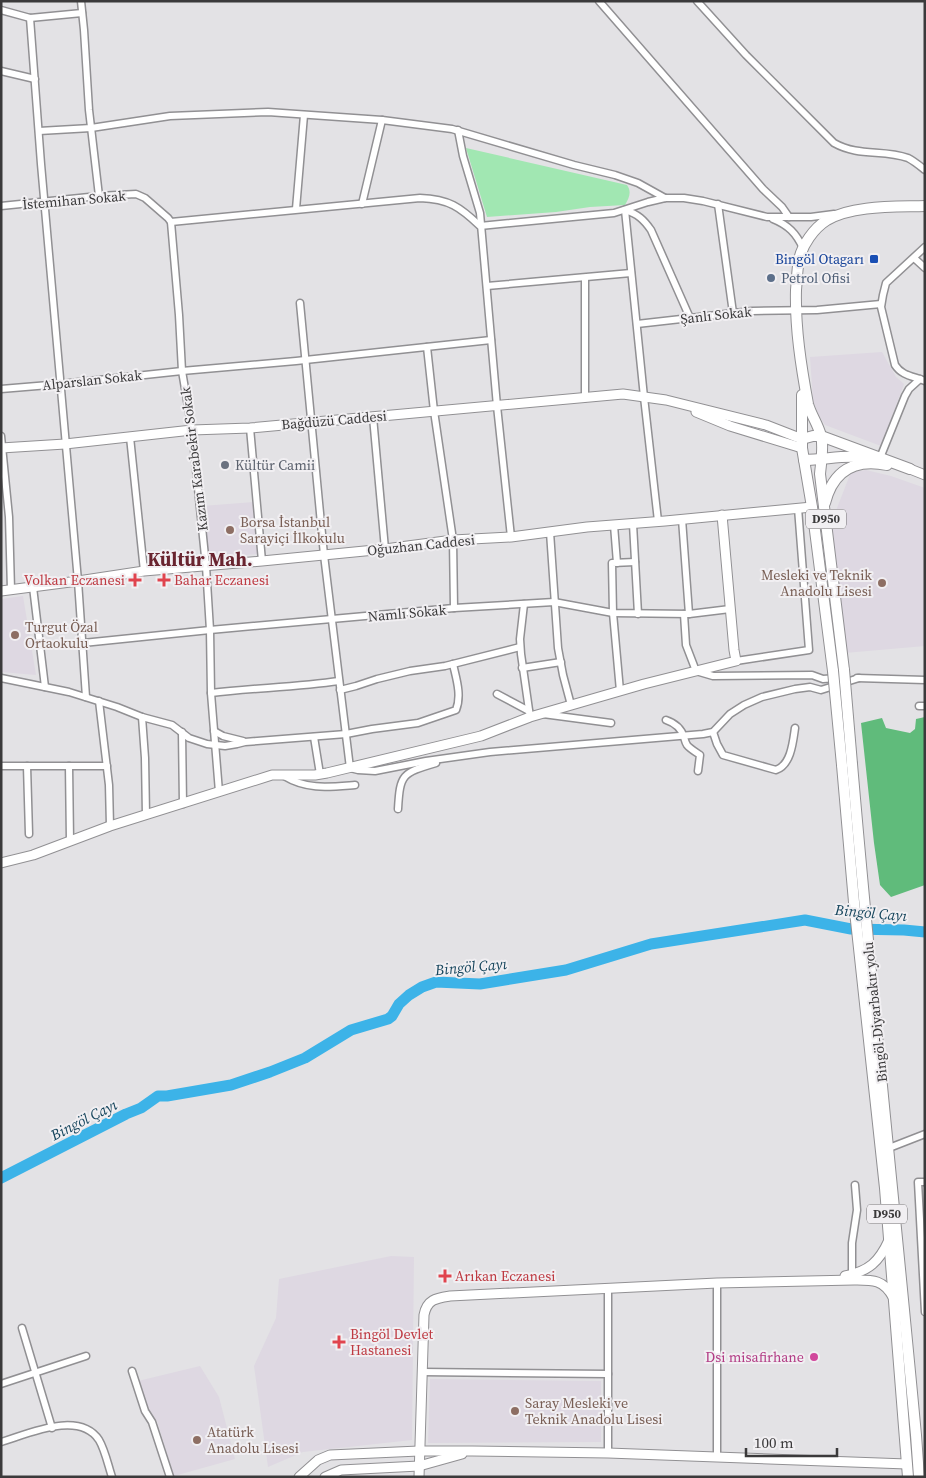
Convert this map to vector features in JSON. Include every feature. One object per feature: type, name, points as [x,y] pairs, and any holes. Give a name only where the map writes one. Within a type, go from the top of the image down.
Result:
[{"type":"main road","name":"Bingöl-Diyarbakır yolu","points":[[908,1477],[885,1188],[820,474],[821,436],[810,412],[802,371],[796,310],[799,259],[803,248],[814,231],[827,220],[842,214],[868,208],[925,206]]},
{"type":"main road","name":"Bingöl-Diyarbakır yolu","points":[[802,371],[802,443],[804,460],[838,671]]},
{"type":"main road","points":[[802,443],[813,436],[821,436],[910,470]]},
{"type":"main road","points":[[804,460],[857,456],[910,470]]},
{"type":"main road","points":[[824,507],[828,492],[839,475],[849,467],[877,463],[910,470]]},
{"type":"main road","name":"Bingöl-Diyarbakır yolu","points":[[864,950],[921,1440],[919,1477]]},
{"type":"street","points":[[81,1],[99,196]]},
{"type":"street","points":[[697,1],[760,69],[834,144],[851,151],[909,159],[925,170]]},
{"type":"street","points":[[602,2],[789,217]]},
{"type":"street","points":[[1,10],[30,18],[82,13]]},
{"type":"street","points":[[30,18],[44,202],[78,581],[86,697]]},
{"type":"street","points":[[1,71],[35,79]]},
{"type":"street","points":[[39,131],[92,128],[170,116],[268,112],[431,125],[458,130],[574,165],[615,175],[665,198]]},
{"type":"street","points":[[296,209],[304,115]]},
{"type":"street","points":[[362,204],[382,120]]},
{"type":"street","points":[[458,130],[463,156],[480,213],[511,537]]},
{"type":"street","name":"İstemihan Sokak","points":[[1,206],[136,194],[145,198],[170,220]]},
{"type":"street","points":[[170,220],[420,198],[447,202],[461,210],[480,226],[599,215],[625,210],[665,198],[684,198],[718,204],[768,217],[791,228],[799,238],[803,248]]},
{"type":"street","points":[[718,204],[733,313]]},
{"type":"street","points":[[625,210],[644,220],[651,230],[690,318]]},
{"type":"street","points":[[625,210],[658,521]]},
{"type":"street","points":[[768,217],[811,217],[842,214]]},
{"type":"street","points":[[627,229],[631,222],[636,219],[644,220]]},
{"type":"street","name":"Kazım Karabekir Sokak","points":[[170,220],[182,371],[192,430],[206,566],[211,693],[219,792]]},
{"type":"street","points":[[923,380],[904,374],[895,365],[881,304],[886,283],[925,247]]},
{"type":"street","points":[[914,258],[925,268]]},
{"type":"street","points":[[486,286],[632,273]]},
{"type":"street","points":[[585,278],[585,398]]},
{"type":"street","points":[[300,304],[331,620],[350,768]]},
{"type":"street","name":"Şanlı Sokak","points":[[636,324],[752,311],[817,310],[881,304]]},
{"type":"street","name":"Alparslan Sokak","points":[[1,389],[491,340]]},
{"type":"street","points":[[427,347],[434,411],[453,540],[454,608]]},
{"type":"street","points":[[880,458],[905,396],[909,389],[923,380]]},
{"type":"street","name":"Bağdüzü Caddesi","points":[[2,448],[130,438],[192,430],[311,423],[624,394],[666,400],[766,425],[802,443]]},
{"type":"street","points":[[373,417],[385,549]]},
{"type":"street","points":[[250,428],[262,561]]},
{"type":"street","points":[[1,436],[9,517],[12,590]]},
{"type":"street","points":[[130,438],[144,571]]},
{"type":"street","points":[[910,470],[925,475]]},
{"type":"street","name":"Oğuzhan Caddesi","points":[[1,591],[144,571],[812,507]]},
{"type":"street","points":[[542,714],[736,661],[809,650],[798,508]]},
{"type":"street","points":[[722,515],[736,661]]},
{"type":"street","points":[[682,519],[687,614],[686,644],[696,671]]},
{"type":"street","points":[[633,524],[638,614]]},
{"type":"street","points":[[614,525],[617,563]]},
{"type":"street","points":[[550,532],[554,602],[561,662],[571,706]]},
{"type":"street","points":[[620,692],[613,613],[612,563],[635,562]]},
{"type":"street","points":[[33,587],[45,687]]},
{"type":"street","name":"Namlı Sokak","points":[[82,643],[454,608],[554,602],[613,613],[638,614],[687,614],[730,609]]},
{"type":"street","points":[[524,604],[520,647],[530,714]]},
{"type":"street","points":[[340,690],[377,679],[453,664],[520,647]]},
{"type":"street","points":[[522,668],[561,662]]},
{"type":"street","points":[[1,678],[99,701],[142,717],[172,725],[189,738],[216,746],[346,734],[372,728],[418,723],[456,710],[458,691],[453,664]]},
{"type":"street","points":[[696,671],[713,676],[812,675],[823,679],[924,680]]},
{"type":"street","points":[[350,768],[375,771],[426,761],[490,752],[564,747],[713,732],[730,714],[762,697],[810,687],[821,690],[859,678]]},
{"type":"street","points":[[211,693],[313,685],[339,681]]},
{"type":"street","points":[[497,694],[530,714]]},
{"type":"street","points":[[99,701],[109,784],[110,826]]},
{"type":"street","points":[[1,863],[33,855],[110,826],[272,775],[320,774],[350,768],[481,736],[530,714],[611,723]]},
{"type":"street","points":[[142,717],[146,815]]},
{"type":"street","points":[[666,720],[674,723],[684,735],[689,748],[700,755],[698,771]]},
{"type":"street","points":[[713,732],[723,755],[776,770],[784,765],[789,755],[795,728]]},
{"type":"street","points":[[214,731],[234,740],[245,742]]},
{"type":"street","points":[[182,732],[183,804]]},
{"type":"street","points":[[314,736],[320,774]]},
{"type":"street","points":[[398,809],[401,780],[408,773],[451,758]]},
{"type":"street","points":[[1,766],[107,766]]},
{"type":"street","points":[[27,766],[29,834]]},
{"type":"street","points":[[68,766],[70,841]]},
{"type":"street","points":[[280,774],[308,786],[355,785]]},
{"type":"street","points":[[888,1148],[925,1134]]},
{"type":"street","points":[[925,1182],[918,1182],[925,1312]]},
{"type":"street","points":[[852,1274],[852,1244],[857,1210],[855,1185]]},
{"type":"street","points":[[812,1280],[852,1274],[870,1266],[880,1256],[888,1240]]},
{"type":"street","points":[[419,1477],[426,1308],[428,1303],[438,1298],[717,1283],[812,1280],[873,1280],[886,1287],[893,1297]]},
{"type":"street","points":[[717,1283],[717,1457]]},
{"type":"street","points":[[608,1289],[608,1453]]},
{"type":"street","points":[[22,1328],[52,1428]]},
{"type":"street","points":[[1,1384],[86,1356]]},
{"type":"street","points":[[132,1370],[144,1411],[152,1422],[170,1477]]},
{"type":"street","points":[[422,1372],[608,1374]]},
{"type":"street","points":[[1,1442],[52,1428],[76,1425],[85,1428],[100,1442],[112,1477]]},
{"type":"street","points":[[298,1477],[318,1460],[330,1455],[419,1451],[608,1453],[907,1464]]},
{"type":"street","points":[[324,1477],[341,1470],[419,1466],[472,1451]]},
{"type":"shaded area","points":[[882,352],[896,377],[904,384],[881,446],[825,425],[818,414],[813,400],[810,357]]},
{"type":"shaded area","name":"Mesleki ve Teknik Anadolu Lisesi","points":[[866,470],[891,476],[925,488],[925,646],[845,653],[832,521],[851,472]]},
{"type":"shaded area","name":"Borsa İstanbul Sarayiçi İlkokulu","points":[[254,502],[258,554],[207,558],[202,506]]},
{"type":"shaded area","name":"Turgut Özal Ortaokulu","points":[[23,596],[36,675],[1,672],[1,599]]},
{"type":"shaded area","name":"Bingöl Devlet Hastanesi","points":[[391,1256],[414,1257],[412,1440],[303,1452],[268,1467],[254,1366],[276,1318],[279,1279]]},
{"type":"shaded area","name":"Atatürk Anadolu Lisesi","points":[[200,1366],[219,1397],[235,1459],[174,1476],[157,1421],[148,1411],[138,1381]]},
{"type":"shaded area","name":"Saray Mesleki ve Teknik Anadolu Lisesi","points":[[430,1379],[601,1381],[601,1442],[428,1443]]},
{"type":"green space","points":[[466,148],[627,185],[630,193],[629,197],[625,205],[487,217]]},
{"type":"green space","points":[[925,717],[925,885],[891,897],[880,885],[861,723],[882,718],[886,728],[910,733],[915,729],[916,719]]},
{"type":"waterway","name":"Bingöl Çayı","points":[[1,1178],[141,1108],[158,1096],[231,1085],[305,1058],[351,1030],[388,1019],[399,1004],[409,995],[422,987],[436,982],[480,984],[566,970],[651,944],[805,920],[851,929],[925,932]]},
{"type":"place","name":"Bingöl Otagarı","points":[[874,259]]},
{"type":"place","name":"Petrol Ofisi","points":[[771,278]]},
{"type":"place","name":"Kültür Camii","points":[[225,465]]},
{"type":"place","name":"Borsa İstanbul Sarayiçi İlkokulu","points":[[230,530]]},
{"type":"place","name":"Volkan Eczanesi","points":[[135,580]]},
{"type":"place","name":"Bahar Eczanesi","points":[[164,580]]},
{"type":"place","name":"Mesleki ve Teknik Anadolu Lisesi","points":[[882,583]]},
{"type":"place","name":"Turgut Özal Ortaokulu","points":[[15,635]]},
{"type":"place","name":"Arıkan Eczanesi","points":[[445,1276]]},
{"type":"place","name":"Bingöl Devlet Hastanesi","points":[[339,1342]]},
{"type":"place","name":"Dsi misafirhane","points":[[814,1357]]},
{"type":"place","name":"Saray Mesleki ve Teknik Anadolu Lisesi","points":[[515,1411]]},
{"type":"place","name":"Atatürk Anadolu Lisesi","points":[[197,1440]]},
{"type":"district","name":"Kültür Mah.","points":[[200,559]]}]
